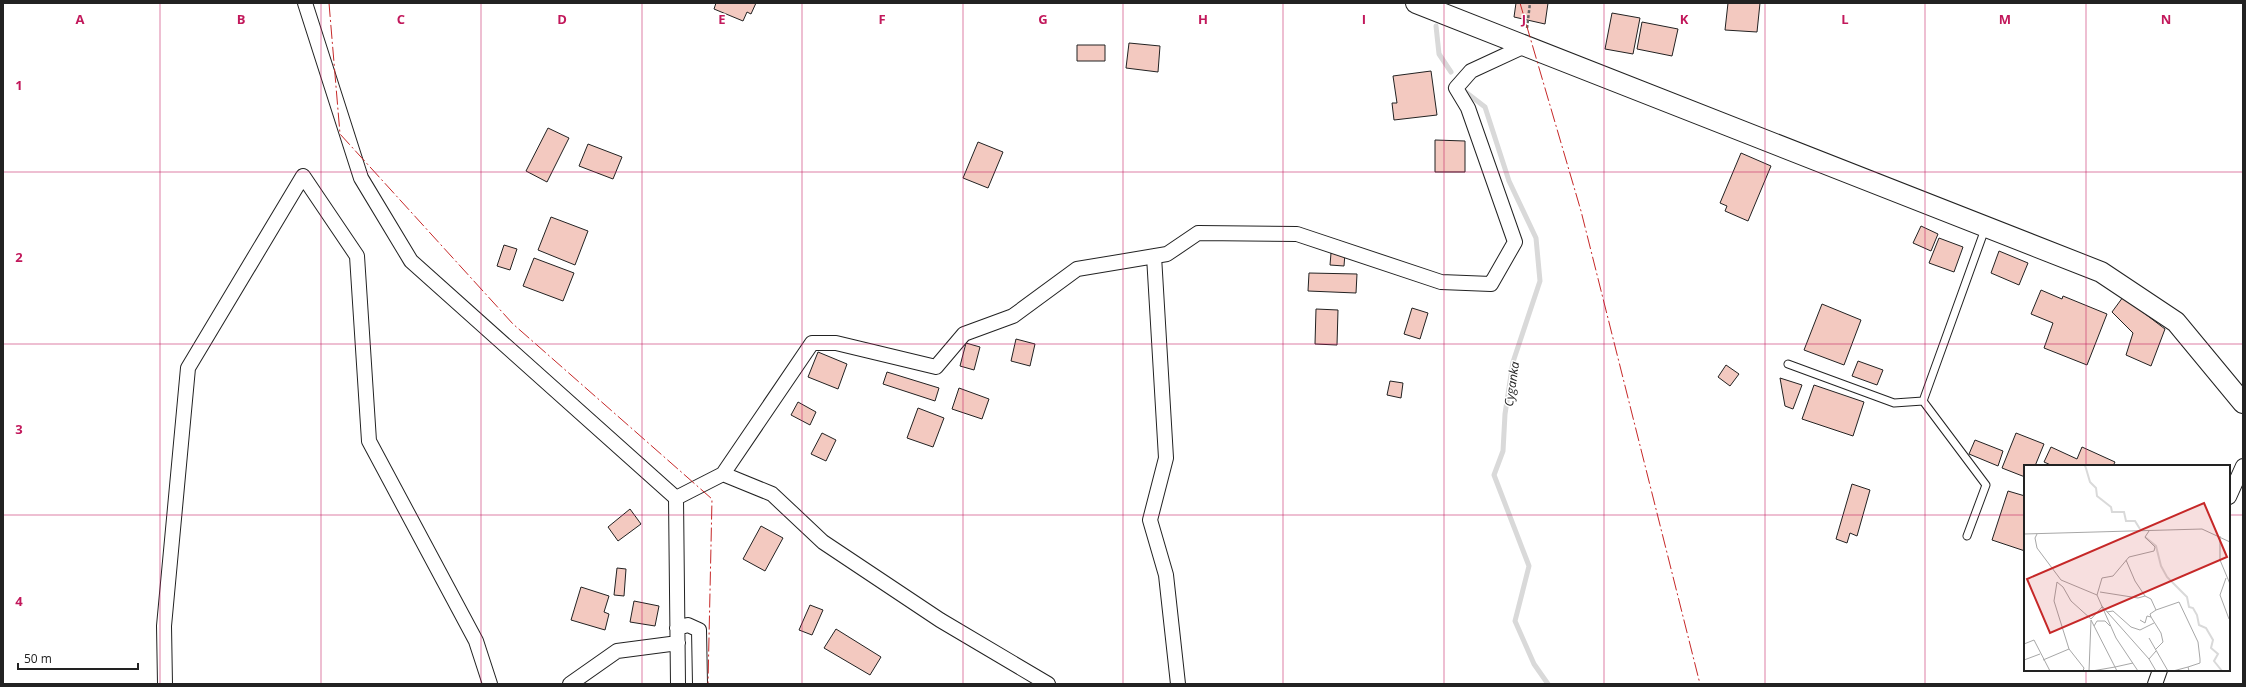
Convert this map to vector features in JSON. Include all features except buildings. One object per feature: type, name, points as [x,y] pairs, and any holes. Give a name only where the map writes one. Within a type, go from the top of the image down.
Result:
[{"type":"street","points":[[305,3],[361,178],[411,261],[676,498],[678,684]]},
{"type":"street","points":[[1416,3],[2101,272],[2176,322],[2243,403]]},
{"type":"street","points":[[676,498],[723,474],[812,343],[836,343],[936,367],[964,334],[1013,316],[1077,269],[1167,254],[1198,233],[1297,234],[1442,282],[1492,284],[1515,242],[1468,108],[1456,88],[1471,71],[1525,46]]},
{"type":"street","points":[[165,684],[164,626],[188,368],[303,176],[357,256],[368,441],[476,641],[490,684]]},
{"type":"street","points":[[1154,256],[1166,458],[1150,520],[1166,575],[1178,684]]},
{"type":"street","points":[[2230,495],[2243,466]]},
{"type":"street","points":[[723,474],[772,494],[823,542],[940,620],[1048,684]]},
{"type":"street","points":[[678,628],[688,624],[699,630],[700,684]]},
{"type":"street","points":[[570,684],[617,651],[678,643]]},
{"type":"street","points":[[2155,684],[2160,671]]},
{"type":"lane","points":[[1922,401],[1986,227]]},
{"type":"lane","points":[[1788,364],[1894,404],[1922,401]]},
{"type":"lane","points":[[1922,401],[1986,485],[1967,536]]},
{"type":"path","points":[[1525,46],[1530,3]]},
{"type":"waterway","name":"Cyganka","points":[[1436,26],[1439,54],[1451,72]]},
{"type":"waterway","name":"Cyganka","points":[[1463,90],[1485,107],[1509,181],[1536,238],[1540,281],[1513,362],[1505,414],[1503,451],[1494,475],[1529,566],[1515,621],[1534,664],[1548,684]]},
{"type":"power","points":[[329,3],[340,134],[513,324],[712,499],[708,684]]},
{"type":"power","points":[[1520,3],[1581,211],[1700,684]]}]
